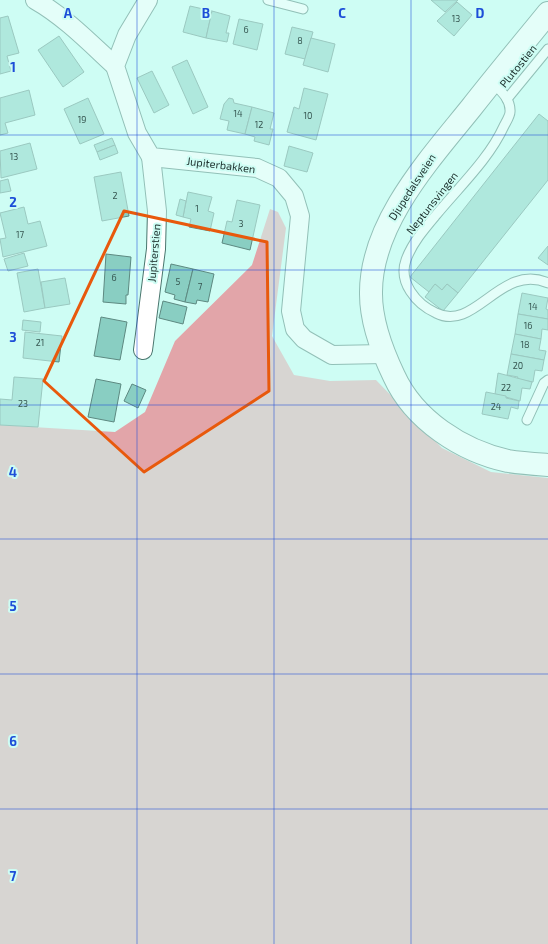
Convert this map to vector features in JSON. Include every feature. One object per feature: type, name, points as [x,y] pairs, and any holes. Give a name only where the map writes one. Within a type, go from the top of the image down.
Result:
[{"type":"street","points":[[35,0],[47,7],[75,29],[115,66],[137,134],[151,157]]},
{"type":"street","points":[[115,66],[127,35],[148,0]]},
{"type":"street","name":"Djupedalsveien","points":[[548,13],[415,180],[394,213],[383,237],[375,261],[371,293],[372,312],[384,354],[397,383],[411,402],[427,419],[458,442],[480,452],[508,461],[548,465]]},
{"type":"street","name":"Jupiterstien","points":[[143,350],[156,249],[157,211],[151,157]]},
{"type":"street","name":"Jupiterbakken","points":[[151,157],[258,168],[279,178],[294,196],[300,216],[292,311],[295,329],[304,339],[332,355],[384,354]]},
{"type":"lane","points":[[268,0],[303,10]]},
{"type":"lane","name":"Plutostien","points":[[507,99],[548,49]]},
{"type":"lane","points":[[492,82],[507,99]]},
{"type":"lane","name":"Neptunsvingen","points":[[507,99],[510,112],[500,133],[483,158],[423,231],[406,260],[404,277],[413,295],[426,308],[442,316],[452,317],[465,313],[510,283],[521,279],[531,279],[548,283]]},
{"type":"lane","points":[[527,420],[544,383],[548,380]]},
{"type":"highlighted area","points":[[124,211],[267,242],[269,391],[144,472],[44,381]]},
{"type":"shaded area","points":[[270,209],[278,212],[286,228],[272,336],[294,375],[330,381],[376,380],[442,448],[491,472],[548,478],[548,944],[0,944],[0,425],[115,432],[145,412],[175,341],[252,265]]},
{"type":"building","points":[[431,0],[458,0],[445,12]]},
{"type":"building","points":[[457,2],[472,15],[454,36],[437,21]]},
{"type":"building","points":[[190,6],[212,11],[206,38],[183,32]]},
{"type":"building","points":[[212,11],[230,16],[226,33],[229,33],[227,42],[206,38]]},
{"type":"building","points":[[8,16],[19,53],[7,56],[11,71],[0,74],[0,18]]},
{"type":"building","points":[[239,19],[263,24],[257,50],[233,44]]},
{"type":"building","points":[[292,27],[313,32],[305,59],[285,54]]},
{"type":"building","points":[[59,36],[84,72],[63,87],[38,50]]},
{"type":"building","points":[[311,38],[335,44],[328,72],[303,65]]},
{"type":"building","points":[[187,60],[208,107],[193,114],[172,67]]},
{"type":"building","points":[[152,71],[169,105],[154,113],[137,78]]},
{"type":"building","points":[[304,88],[328,94],[316,140],[287,132],[294,107],[299,109]]},
{"type":"building","points":[[29,90],[35,115],[5,123],[8,133],[0,135],[0,98]]},
{"type":"building","points":[[88,98],[104,134],[80,144],[64,109]]},
{"type":"building","points":[[229,98],[233,99],[234,103],[252,107],[245,134],[227,130],[229,121],[220,119],[224,104]]},
{"type":"building","points":[[252,107],[274,113],[270,129],[273,129],[269,145],[254,141],[255,137],[245,134]]},
{"type":"building","points":[[539,114],[548,121],[548,180],[458,293],[447,284],[442,290],[435,284],[429,292],[410,277]]},
{"type":"building","points":[[112,138],[115,145],[97,152],[94,145]]},
{"type":"building","points":[[30,143],[37,169],[1,178],[0,151]]},
{"type":"building","points":[[115,145],[118,153],[100,160],[97,152]]},
{"type":"building","points":[[289,146],[313,153],[307,172],[284,166]]},
{"type":"building","points":[[121,172],[129,216],[102,221],[94,177]]},
{"type":"building","points":[[8,179],[11,191],[0,193],[0,181]]},
{"type":"building","points":[[188,192],[212,197],[208,211],[214,213],[210,231],[189,227],[191,219],[183,217]]},
{"type":"building","points":[[180,199],[186,201],[183,217],[176,215]]},
{"type":"building","points":[[237,200],[260,205],[250,250],[222,243],[227,221],[232,222]]},
{"type":"building","points":[[24,207],[28,224],[40,221],[47,246],[3,257],[0,239],[6,238],[0,213]]},
{"type":"building","points":[[548,246],[548,265],[538,258]]},
{"type":"building","points":[[24,253],[28,266],[8,271],[4,259]]},
{"type":"building","points":[[106,254],[131,257],[126,304],[103,302]]},
{"type":"building","points":[[171,264],[193,269],[185,302],[174,299],[175,295],[165,292]]},
{"type":"building","points":[[38,269],[45,308],[24,312],[17,273]]},
{"type":"building","points":[[193,269],[214,274],[208,302],[197,300],[196,304],[185,302]]},
{"type":"building","points":[[65,278],[70,304],[45,308],[41,282]]},
{"type":"building","points":[[435,284],[442,290],[447,284],[458,293],[443,311],[425,297]]},
{"type":"building","points":[[522,293],[548,298],[546,309],[548,310],[548,319],[518,314]]},
{"type":"building","points":[[163,301],[187,307],[183,324],[159,318]]},
{"type":"building","points":[[518,314],[548,319],[548,330],[542,329],[541,339],[515,334]]},
{"type":"building","points":[[101,317],[127,322],[120,360],[94,356]]},
{"type":"building","points":[[23,320],[41,322],[40,332],[22,330]]},
{"type":"building","points":[[25,332],[62,336],[59,362],[23,358]]},
{"type":"building","points":[[515,334],[541,339],[539,350],[546,351],[544,360],[511,354]]},
{"type":"building","points":[[511,354],[544,360],[542,371],[535,370],[533,382],[517,379],[518,377],[507,375]]},
{"type":"building","points":[[498,373],[532,382],[530,389],[522,388],[520,401],[495,394]]},
{"type":"building","points":[[14,377],[43,379],[38,427],[0,425],[0,399],[12,400]]},
{"type":"building","points":[[96,379],[121,384],[114,422],[88,417]]},
{"type":"building","points":[[132,384],[146,390],[138,408],[124,401]]},
{"type":"building","points":[[486,392],[506,396],[506,398],[519,401],[518,409],[511,407],[508,419],[482,414]]}]
